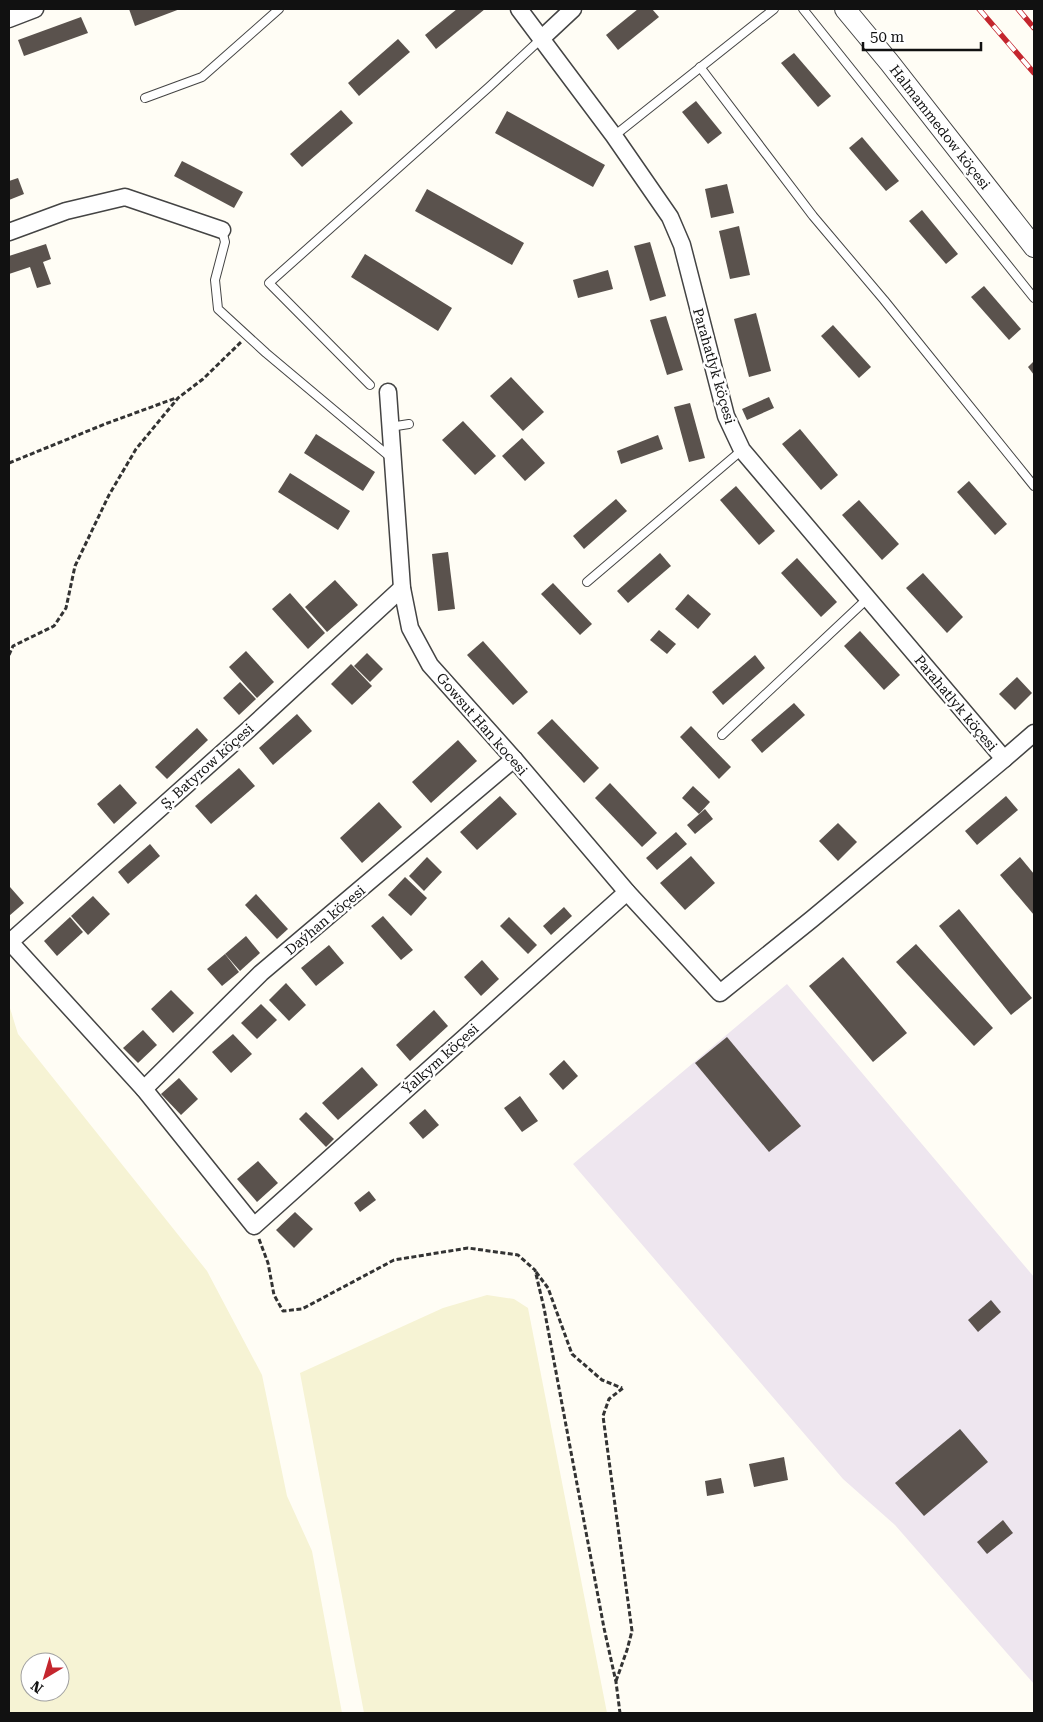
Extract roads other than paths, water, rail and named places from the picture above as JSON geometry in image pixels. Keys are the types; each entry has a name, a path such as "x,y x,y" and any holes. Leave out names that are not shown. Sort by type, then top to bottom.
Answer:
{"street":[{"path":"9,19 35,9"},
{"name":"Parahatlyk köçesi","path":"519,9 614,136 670,217 682,245 726,416 742,450 1004,759 1034,732"},
{"path":"542,38 573,9"},
{"name":"Halmammedow köçesi","path":"846,9 1034,247"},
{"path":"9,232 66,211 125,196 222,230"},
{"name":"Gowsut Han kocesi","path":"388,392 402,588 410,628 430,665 514,759 627,892 720,993 1004,759"},
{"name":"Ş. Batyrow köçesi","path":"144,1089 10,942 248,730 402,588"},
{"name":"Daýhan köçesi","path":"144,1089 261,973 514,759"},
{"name":"Ýalkym köçesi","path":"144,1089 254,1226 627,892"}],"lane":[{"path":"145,98 202,77 279,9"},
{"path":"614,136 774,9"},
{"path":"802,9 1034,298"},
{"path":"370,385 269,283 542,38"},
{"path":"700,67 813,216 884,300 1034,486"},
{"path":"222,230 225,242 215,280 218,309 331,408 392,458"},
{"path":"390,428 409,424"},
{"path":"587,582 742,450"},
{"path":"722,735 868,599"}],"railway":[{"path":"979,9 1034,73"},
{"path":"1018,9 1034,28"}]}
